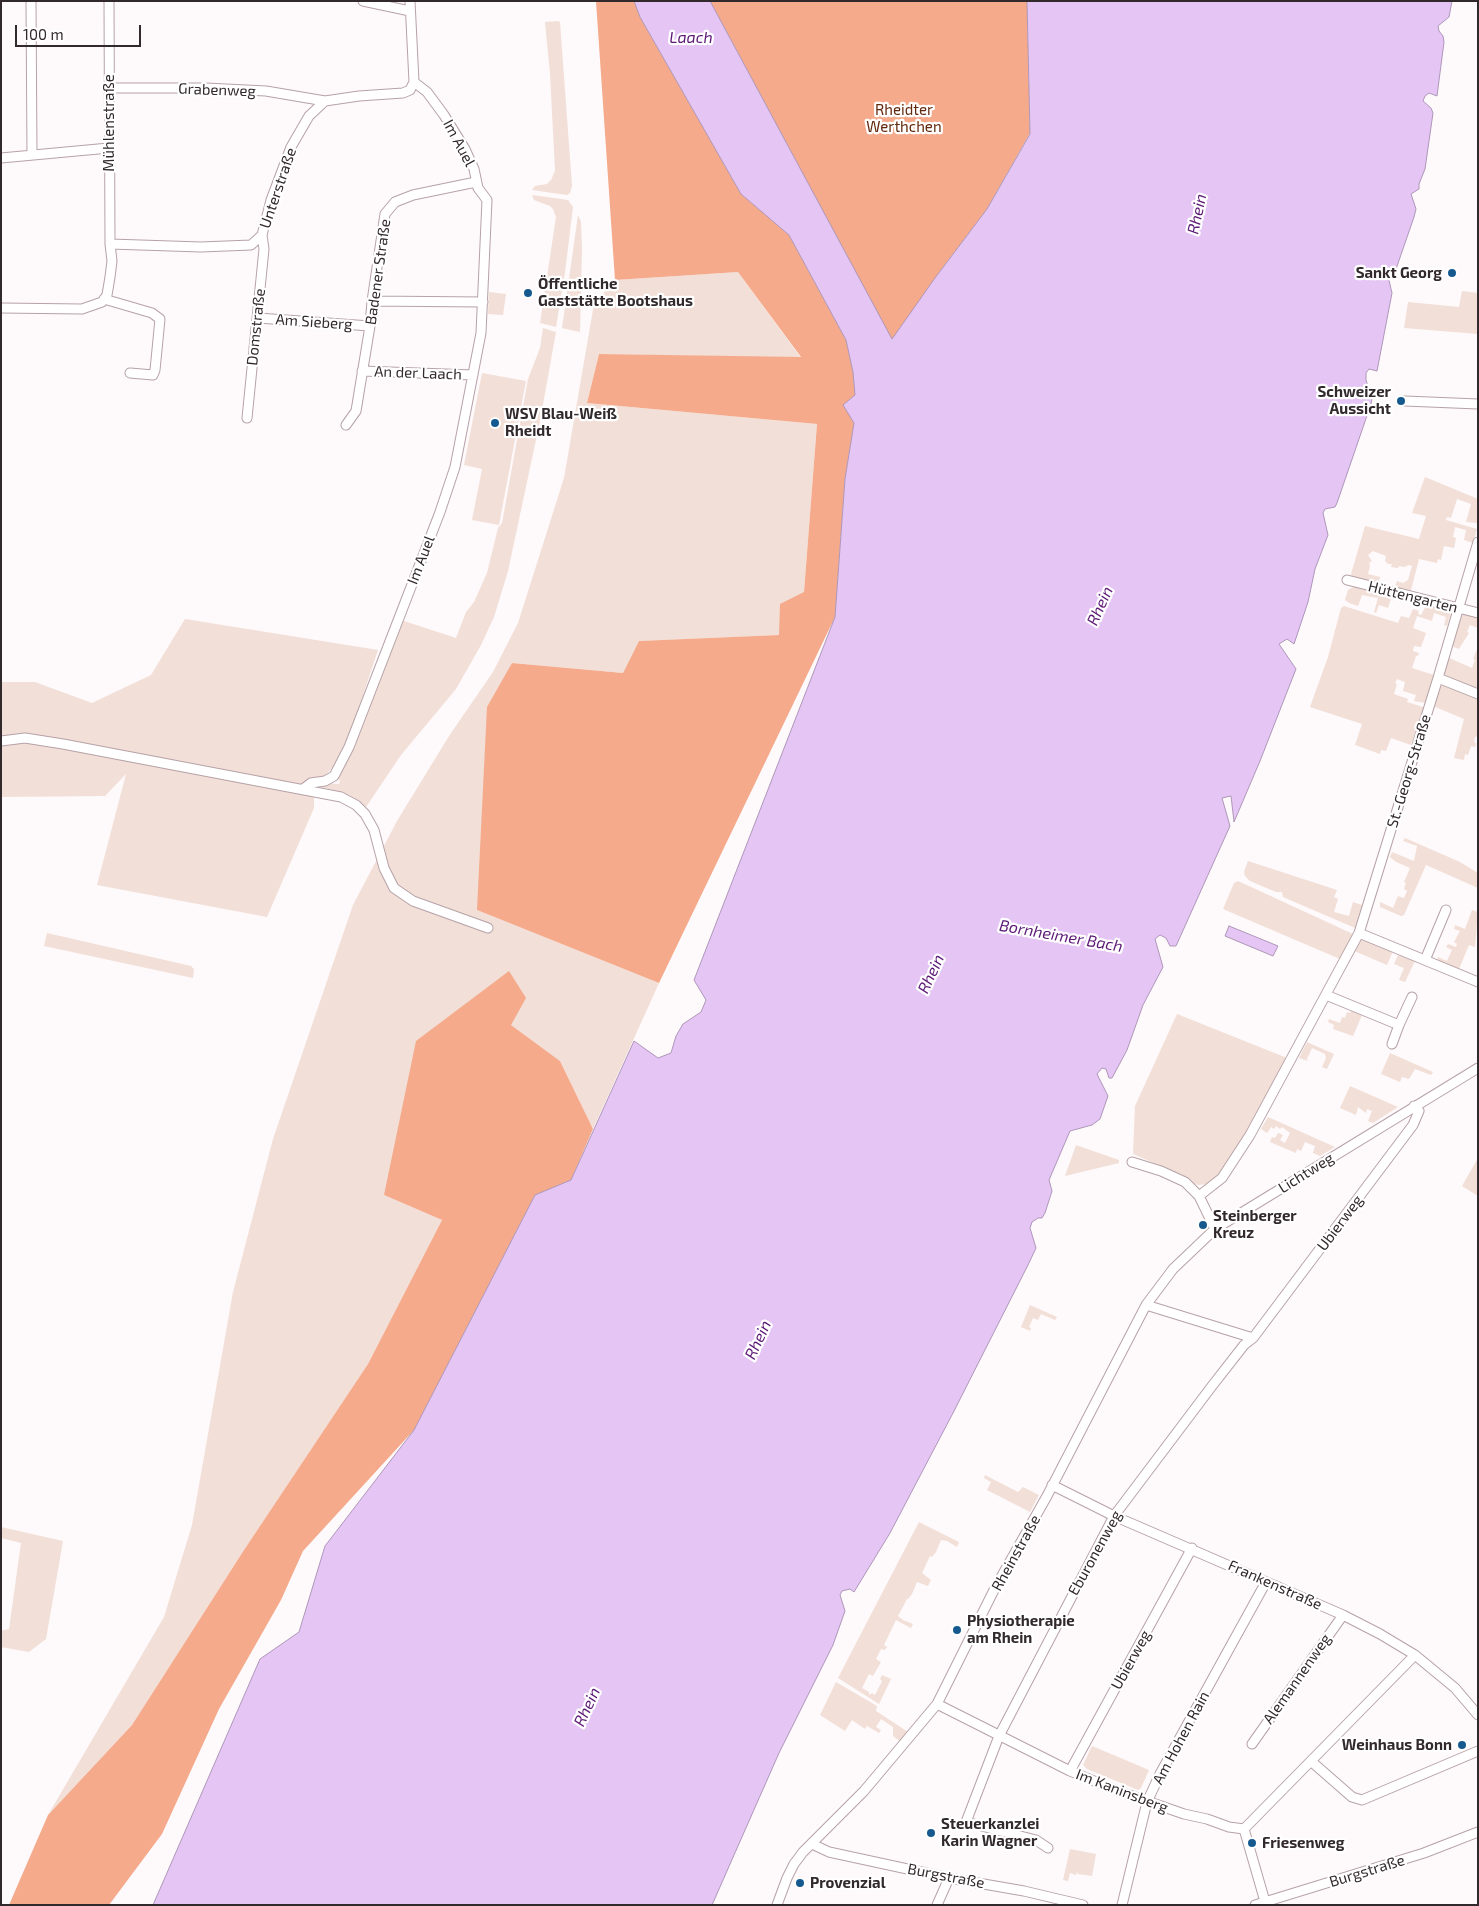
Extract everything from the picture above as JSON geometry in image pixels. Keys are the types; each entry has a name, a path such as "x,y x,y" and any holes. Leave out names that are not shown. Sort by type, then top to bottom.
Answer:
{"street":[{"path":"31,1 32,155"},
{"name":"Mühlenstraße","path":"109,1 110,244"},
{"path":"363,1 410,11"},
{"path":"325,102 358,96 403,94 410,90 414,82 410,1"},
{"name":"Im Auel","path":"303,789 311,783 325,781 334,776 349,747 450,484 463,434 481,333 487,200 476,182 474,169 444,115 427,92 414,82"},
{"name":"Grabenweg","path":"109,88 206,88 266,91 325,102"},
{"name":"Unterstraße","path":"110,244 201,247 251,245 262,235 271,200 291,147 310,116 325,102"},
{"path":"1,158 109,148"},
{"name":"Badener Straße","path":"346,425 356,411 385,214 395,202 413,195 476,182"},
{"name":"Domstraße","path":"247,418 264,249 262,235"},
{"path":"1,308 82,309 97,305 107,294 112,261 110,244"},
{"path":"104,299 160,318 155,370 152,375 130,373"},
{"path":"372,301 483,302"},
{"name":"Am Sieberg","path":"258,318 370,326"},
{"name":"An der Laach","path":"362,372 473,375"},
{"path":"1405,401 1478,404"},
{"name":"St.-Georg-Straße","path":"1199,1196 1222,1178 1250,1135 1359,933 1478,542"},
{"name":"Hüttengarten","path":"1347,580 1478,613"},
{"path":"1438,678 1478,694"},
{"path":"1,741 26,738 63,744 341,797 356,805 365,814 374,830 384,868 394,888 413,901 488,928"},
{"path":"1425,960 1446,910"},
{"path":"1359,933 1478,982"},
{"path":"1326,995 1399,1025"},
{"path":"1392,1044 1412,998"},
{"name":"Lichtweg","path":"1146,1305 1173,1269 1215,1229 1478,1068"},
{"name":"Ubierweg","path":"1252,1338 1413,1125 1419,1111 1414,1106"},
{"path":"1132,1162 1161,1171 1185,1182 1199,1196 1215,1229"},
{"path":"1146,1305 1252,1338"},
{"name":"Rheinstraße","path":"777,1905 794,1864 864,1791 937,1704 995,1588 1052,1485 1146,1305"},
{"name":"Eburonenweg","path":"1048,1848 1036,1840 966,1822 999,1736 1114,1516 1212,1386 1244,1345 1252,1338"},
{"name":"Frankenstraße","path":"1052,1485 1114,1516 1192,1548 1343,1615 1380,1634 1415,1655 1454,1688 1478,1714"},
{"name":"Ubierweg","path":"1070,1771 1192,1548"},
{"name":"Am Hohen Rain","path":"1122,1905 1147,1802 1165,1765 1266,1582"},
{"name":"Alemannenweg","path":"1252,1744 1343,1615"},
{"path":"1265,1903 1244,1829 1312,1762 1415,1655"},
{"name":"Im Kaninsberg","path":"937,1704 1070,1771 1147,1802 1184,1814 1208,1819 1229,1827 1244,1829"},
{"path":"1312,1762 1352,1797 1362,1800 1478,1751"},
{"name":"Burgstraße","path":"1255,1905 1424,1853 1478,1832"},
{"name":"Burgstraße","path":"812,1844 829,1852 949,1878 1024,1891 1082,1905"},
{"path":"937,1905 949,1878"}],"shaded area":[{"path":"545,22 560,22 572,186 570,193 567,195 532,190 535,186 547,184 555,171 550,73"},
{"path":"532,195 568,200 573,207 556,327 540,323 556,217 550,206 534,200"},
{"path":"578,215 581,222 582,248 580,332 562,328"},
{"path":"738,272 801,358 599,354 587,403 817,424 804,592 779,635 639,641 623,673 512,663 477,910 659,983 593,1129 560,1061 511,1025 384,1195 442,1220 368,1364 244,1550 132,1725 48,1815 164,1617 192,1525 233,1292 273,1139 353,905 397,821 449,736 493,672 518,623 564,478 594,304 615,280"},
{"path":"1462,291 1478,293 1478,334 1404,328 1408,302 1459,307"},
{"path":"489,292 506,294 503,315 488,314"},
{"path":"543,328 556,332 540,421 508,571 494,617 481,645 456,689 401,755 366,807 342,792 316,786 314,788 314,808 267,917 97,885 126,774 105,796 1,797 1,682 35,682 92,703 151,675 185,619 378,650 354,722 337,762 319,783 339,784 340,781 337,777 401,620 456,638 466,612 474,602 487,573 498,528 502,523 528,379 540,348"},
{"name":"WSV Blau-Weiß Rheidt","path":"482,373 526,381 499,525 472,520 482,469 464,465"},
{"path":"1425,477 1478,499 1478,523 1466,522 1471,504 1457,499 1451,518 1447,517 1446,520 1477,529 1473,543 1464,540 1466,530 1455,527 1453,537 1456,538 1454,548 1444,546 1441,560 1438,559 1437,563 1419,559 1410,594 1394,590 1397,581 1403,583 1408,580 1412,566 1391,567 1392,564 1388,564 1385,561 1386,556 1373,551 1368,555 1372,561 1369,563 1368,574 1380,577 1378,586 1352,577 1351,574 1365,526 1419,539 1426,516 1412,513"},
{"path":"1355,586 1392,595 1388,608 1379,605 1376,613 1374,612 1378,598 1362,595 1358,606 1349,603 1345,600 1348,590"},
{"path":"1427,604 1450,610 1451,612 1447,626 1444,625 1446,617 1434,613 1432,621 1417,616 1413,628 1426,633 1421,647 1414,646 1413,651 1419,653 1412,668 1434,675 1425,703 1414,701 1416,695 1403,691 1405,682 1397,679 1394,694 1408,699 1407,702 1426,708 1415,742 1412,741 1411,745 1391,738 1386,751 1381,750 1380,754 1355,745 1362,724 1310,707 1328,657 1341,608 1344,606 1398,623 1401,616 1409,618 1413,609 1419,611 1418,614 1421,615"},
{"path":"1465,614 1478,617 1478,628 1470,625 1467,632 1469,633 1459,649 1451,646 1460,616"},
{"path":"1478,647 1478,683 1476,689 1447,677 1444,673 1447,657 1472,668 1475,660 1473,659"},
{"path":"1442,685 1478,699 1478,736 1475,737 1475,747 1471,746 1468,755 1465,754 1464,760 1454,758 1464,719 1433,706"},
{"path":"1405,838 1460,862 1478,873 1478,888 1426,865 1404,915 1401,916 1380,907 1380,902 1393,908 1398,896 1404,898 1407,891 1404,889 1406,883 1404,882 1410,868 1390,857 1392,852 1414,861 1417,846 1403,841"},
{"path":"1248,861 1337,890 1334,897 1338,899 1334,912 1349,916 1353,902 1362,905 1355,928 1283,897 1282,892 1276,892 1250,881 1244,872"},
{"path":"1238,881 1353,934 1340,959 1223,909 1234,883"},
{"path":"1472,910 1478,912 1475,947 1469,945 1459,969 1437,960 1438,957 1447,961 1452,950 1446,947 1448,944 1456,947 1457,944 1454,942 1460,931 1454,929 1455,925 1465,929"},
{"path":"47,933 191,966 194,969 193,978 44,946"},
{"path":"1362,938 1393,951 1387,965 1352,950 1357,941"},
{"path":"1398,955 1415,961 1405,982 1399,980 1404,968 1394,964"},
{"path":"1352,1009 1363,1013 1353,1036 1333,1029 1334,1025 1328,1022 1329,1019 1340,1023 1342,1017 1345,1018 1347,1012 1350,1013"},
{"path":"1177,1014 1287,1058 1235,1155 1218,1177 1208,1184 1194,1184 1180,1174 1133,1154 1135,1106"},
{"path":"1307,1042 1334,1054 1327,1069 1322,1067 1326,1058 1325,1054 1312,1048 1307,1059 1308,1061 1299,1058"},
{"path":"1390,1053 1433,1072 1431,1075 1415,1069 1409,1079 1402,1077 1400,1082 1381,1074"},
{"path":"1350,1086 1398,1107 1373,1123 1368,1121 1372,1111 1367,1109 1366,1113 1358,1107 1356,1115 1340,1108"},
{"path":"1268,1117 1335,1147 1320,1156 1313,1153 1315,1146 1305,1142 1301,1151 1297,1149 1296,1153 1270,1142 1272,1137 1275,1138 1278,1133 1283,1135 1280,1140 1285,1143 1290,1133 1282,1127 1280,1129 1276,1126 1274,1129 1271,1127 1267,1133 1261,1129"},
{"path":"1076,1145 1119,1160 1119,1163 1065,1176"},
{"path":"1478,1158 1478,1196 1462,1186"},
{"path":"1030,1305 1057,1317 1055,1320 1041,1314 1038,1320 1033,1318 1029,1327 1031,1328 1030,1331 1021,1327"},
{"path":"985,1475 1018,1492 1023,1487 1039,1495 1030,1512 987,1490 991,1482 984,1478"},
{"path":"919,1522 959,1542 957,1547 941,1540 936,1552 932,1557 930,1556 922,1573 931,1580 928,1586 917,1582 898,1616 913,1624 911,1628 896,1620 884,1645 887,1647 885,1650 881,1649 876,1659 881,1662 873,1676 869,1674 862,1688 869,1692 869,1695 872,1693 875,1695 882,1681 880,1679 882,1675 891,1679 879,1704 838,1678"},
{"path":"1,1527 63,1541 46,1639 29,1652 1,1647 1,1631 9,1629 21,1543 1,1538"},
{"path":"836,1682 877,1706 876,1711 908,1732 900,1741 893,1736 893,1727 881,1719 876,1727 881,1730 879,1733 867,1726 865,1729 852,1720 845,1731 820,1715"},
{"path":"1092,1746 1149,1770 1141,1788 1138,1790 1087,1769 1083,1765"},
{"path":"1070,1849 1096,1854 1092,1876 1078,1874 1077,1872 1076,1875 1070,1873 1068,1881 1063,1880"}],"green space":[{"path":"596,1 634,1 640,17 741,194 789,235 846,340 853,372 855,395 844,405 854,423 845,479 835,617 659,983 477,910 487,707 512,663 623,673 639,641 779,635 780,604 804,592 817,424 587,403 599,354 801,357 738,272 615,280"},
{"name":"Rheidter Werthchen","path":"710,1 1027,1 1030,133 987,209 935,278 892,340"},
{"path":"509,971 526,998 511,1025 560,1061 593,1129 571,1180 535,1195 414,1430 303,1551 281,1600 219,1709 162,1834 109,1905 9,1905 48,1815 132,1725 244,1550 368,1364 442,1220 384,1195 416,1041"}],"water":[{"path":"634,1 710,1 892,339 987,209 1030,134 1027,1 1452,1 1449,17 1438,26 1444,42 1437,96 1429,93 1423,101 1431,108 1433,113 1425,169 1419,189 1411,194 1416,209 1395,272 1388,276 1392,293 1377,371 1369,369 1366,373 1366,380 1372,399 1371,404 1337,503 1335,507 1325,509 1323,513 1328,535 1315,569 1308,602 1294,644 1287,639 1279,644 1296,669 1234,822 1231,796 1222,798 1230,826 1176,946 1170,946 1166,938 1160,935 1155,939 1163,967 1143,1005 1127,1050 1112,1078 1109,1078 1106,1069 1102,1068 1097,1074 1108,1096 1100,1119 1092,1125 1070,1131 1049,1180 1052,1191 1045,1213 1042,1218 1032,1222 1030,1228 1036,1248 1028,1265 890,1533 854,1592 850,1589 842,1591 840,1595 845,1611 833,1645 779,1753 712,1905 153,1905 260,1659 299,1632 325,1546 414,1430 535,1195 571,1180 634,1041 658,1058 671,1053 676,1036 683,1024 701,1012 706,1000 694,980 835,617 845,479 854,423 843,405 855,395 853,372 846,340 789,235 741,194 640,17"},
{"path":"1229,926 1278,946 1273,956 1225,936"}],"place":[{"name":"Sankt Georg","path":"1452,273"},
{"name":"Öffentliche Gaststätte Bootshaus","path":"528,293"},
{"name":"Schweizer Aussicht","path":"1401,401"},
{"name":"WSV Blau-Weiß Rheidt","path":"495,423"},
{"name":"Steinberger Kreuz","path":"1203,1225"},
{"name":"Physiotherapie am Rhein","path":"957,1630"},
{"name":"Weinhaus Bonn","path":"1462,1745"},
{"name":"Steuerkanzlei Karin Wagner","path":"931,1833"},
{"name":"Friesenweg","path":"1252,1843"},
{"name":"Provenzial","path":"800,1883"}],"water label":[{"name":"Laach","path":"691,38"},
{"name":"Rhein","path":"1197,214"},
{"name":"Rhein","path":"1100,606"},
{"name":"Bornheimer Bach","path":"1061,936"},
{"name":"Rhein","path":"931,974"},
{"name":"Rhein","path":"758,1340"},
{"name":"Rhein","path":"587,1707"}]}
